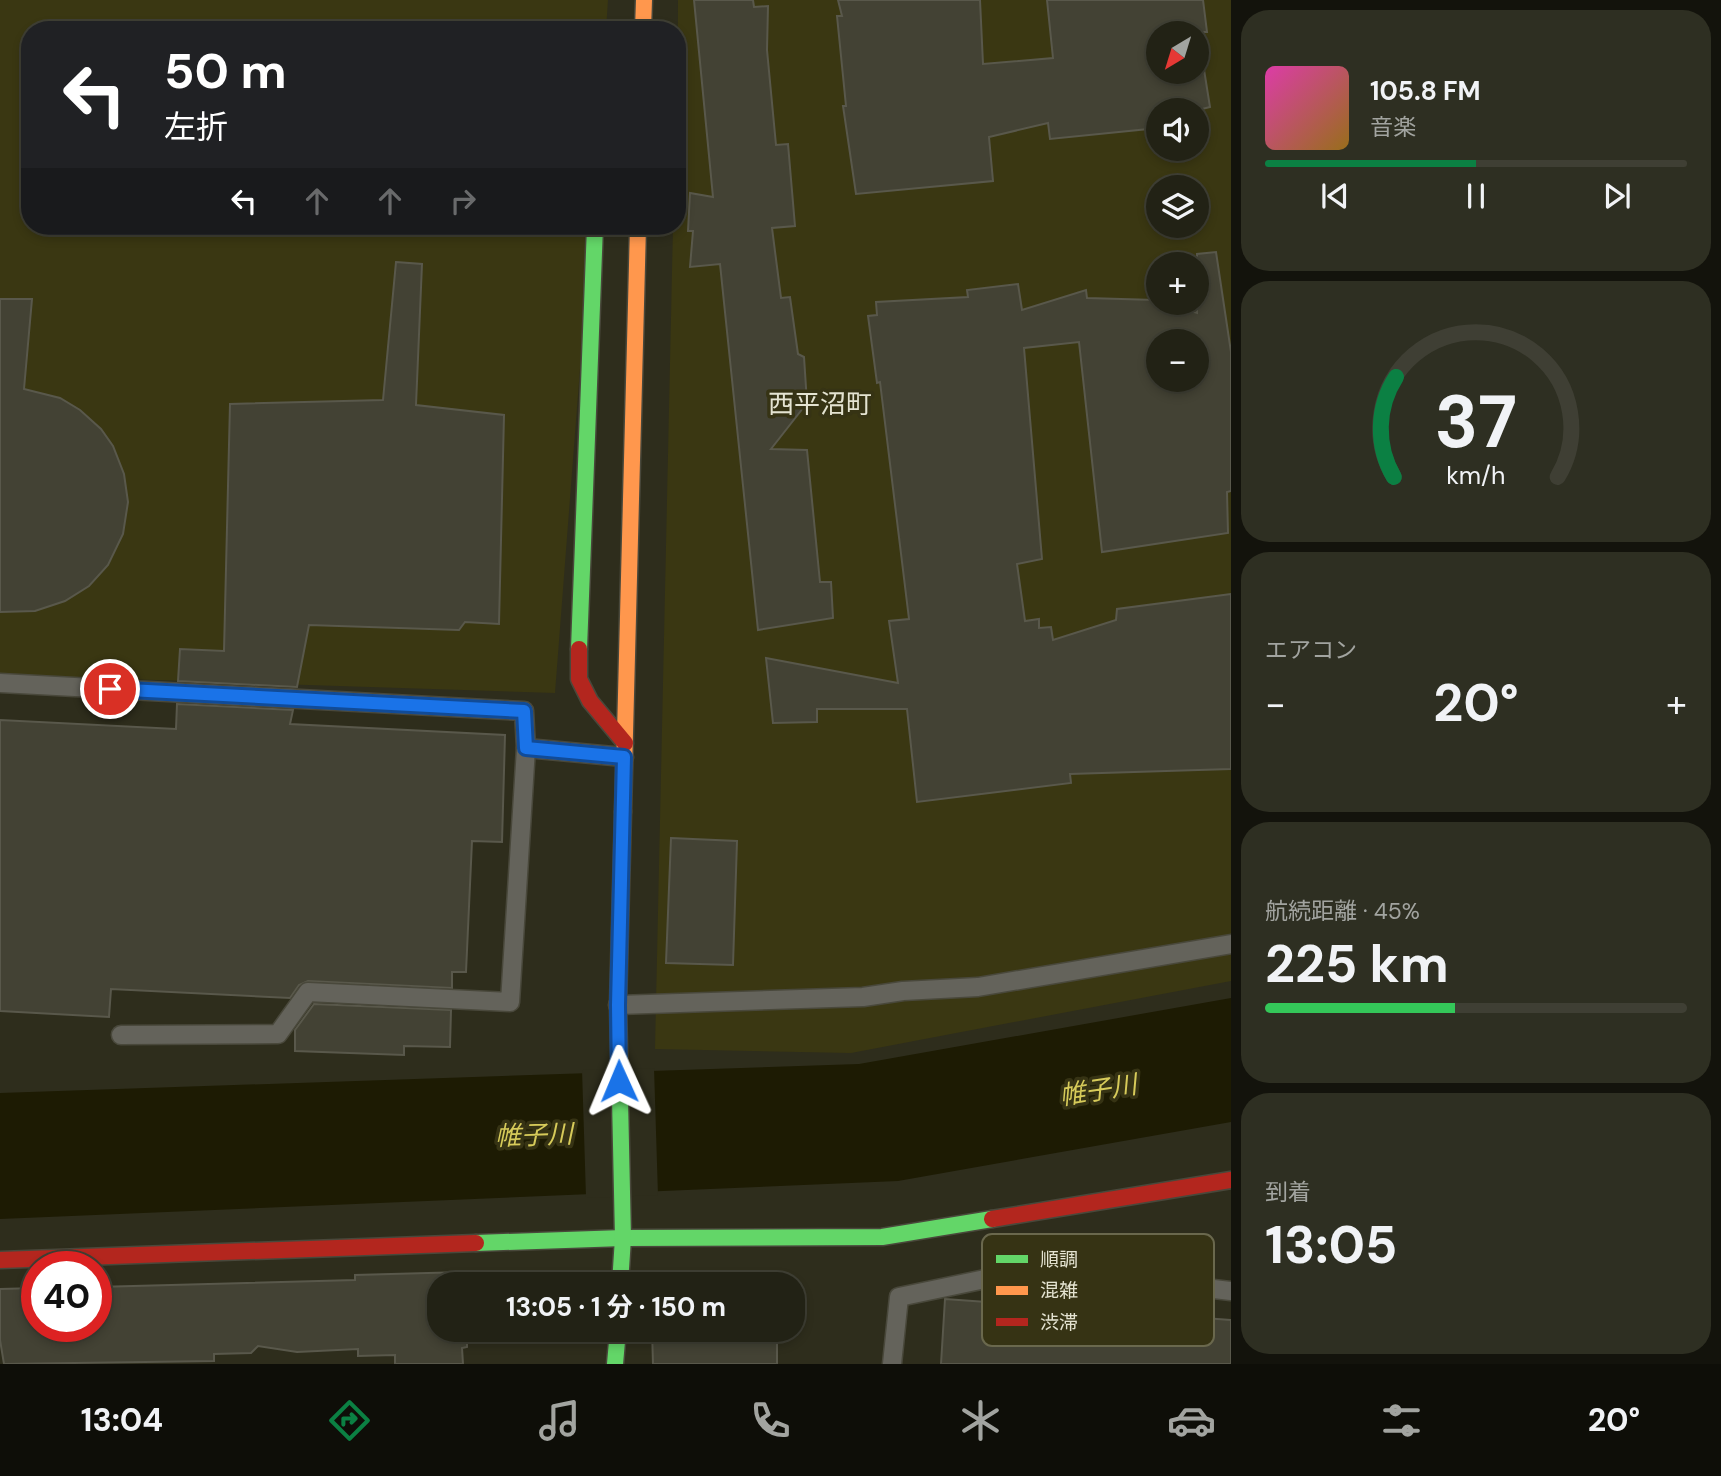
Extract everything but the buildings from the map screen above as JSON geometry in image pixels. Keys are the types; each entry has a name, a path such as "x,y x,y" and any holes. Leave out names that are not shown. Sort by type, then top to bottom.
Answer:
{"street":[{"path":"643,21 644,0"},
{"path":"595,235 580,564 579,679 590,701 625,750"},
{"path":"621,1272 623,1238 618,1005 638,235"},
{"path":"0,1260 623,1238 882,1237 1231,1180"},
{"path":"615,1364 617,1342"}],"lane":[{"path":"631,21 632,0"},
{"path":"0,683 524,711 526,748 510,1002 308,992 278,1034 121,1035"},
{"path":"526,748 625,750"},
{"path":"618,1005 863,997 903,991 978,987 1231,944"},
{"path":"892,1364 899,1297 982,1280"}],"shaded area":[{"path":"0,0 608,0 607,21 21,21 21,235 590,235 555,693 0,675"},
{"path":"678,0 1231,0 1231,981 851,1053 655,1049 673,235 686,235 686,21 678,21"}],"water":[{"name":"帷子川","path":"1231,998 1231,1122 898,1181 0,1219 0,1093 859,1064"}],"pier":[{"path":"654,1068 658,1195 586,1198 582,1070"}],"traffic: fast":[{"path":"579,649 595,235"},
{"path":"621,1272 623,1238 618,1005 623,812"},
{"path":"476,1243 623,1238 882,1237 992,1219"},
{"path":"615,1364 617,1342"}],"traffic: slow":[{"path":"643,21 644,0"},
{"path":"623,812 638,235"}],"traffic: jam":[{"path":"579,649 579,679 590,701 625,743"},
{"path":"992,1219 1231,1180"},
{"path":"0,1260 476,1243"}],"district":[{"name":"西平沼町","path":"820,404"}],"route":[{"path":"110,689 524,711 526,748 624,757 618,1005 619,1081"}]}
